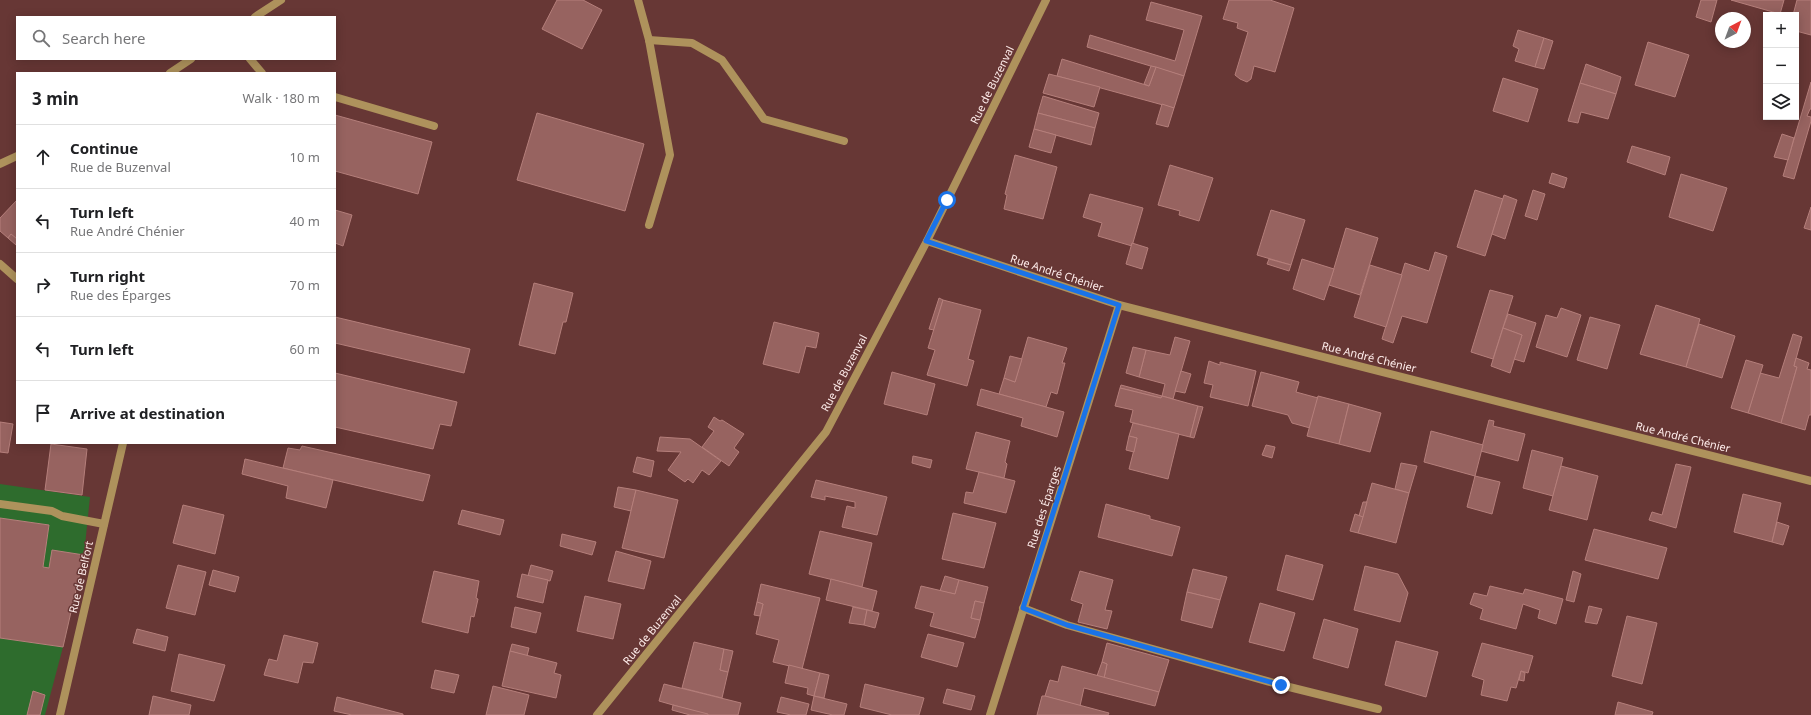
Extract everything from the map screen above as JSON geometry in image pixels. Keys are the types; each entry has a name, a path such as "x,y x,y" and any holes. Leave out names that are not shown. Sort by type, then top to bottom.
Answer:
{"street":[{"path":"257,16 281,0"},
{"path":"638,0 649,40 670,155 649,225"},
{"name":"Rue de Buzenval","path":"597,715 826,432 926,241 1046,0"},
{"path":"649,40 692,43 722,60 764,119 844,141"},
{"path":"172,72 190,60"},
{"path":"251,60 261,72"},
{"path":"336,97 434,126"},
{"path":"0,164 16,156"},
{"name":"Rue André Chénier","path":"926,241 1119,305 1811,481"},
{"path":"0,264 16,278"},
{"name":"Rue des Éparges","path":"990,715 1119,305"},
{"name":"Rue de Belfort","path":"60,715 123,444"},
{"path":"0,504 52,510 62,516 104,524"},
{"path":"1023,608 1067,625 1281,685 1378,709"}],"green space":[{"path":"0,484 90,497 84,555 63,647 45,715 0,715"}],"building":[{"path":"557,0 583,0 602,10 582,49 542,29"},
{"path":"1229,0 1270,0 1294,8 1275,72 1254,66 1251,79 1247,82 1235,75 1248,32 1237,28 1238,23 1223,19"},
{"path":"1701,0 1717,0 1711,22 1696,17"},
{"path":"1731,0 1784,0 1781,12 1773,12"},
{"path":"1797,0 1811,0 1811,35 1799,32 1799,12 1794,12"},
{"path":"1151,2 1202,16 1184,76 1087,47 1090,35 1175,61 1184,30 1146,20"},
{"path":"1518,30 1544,38 1535,67 1515,61 1519,49 1513,46"},
{"path":"1544,38 1553,41 1544,69 1535,67"},
{"path":"1648,42 1689,55 1675,97 1635,85"},
{"path":"1062,59 1149,86 1156,67 1184,76 1174,108 1057,76"},
{"path":"1586,64 1621,77 1616,94 1580,83"},
{"path":"1151,66 1156,67 1149,86 1144,84"},
{"path":"1049,74 1100,87 1094,107 1043,93"},
{"path":"1503,78 1538,89 1528,122 1493,111"},
{"path":"1811,82 1811,109 1807,116 1811,117 1811,121 1794,179 1783,176"},
{"path":"1580,83 1616,94 1608,119 1581,112 1578,123 1568,121"},
{"path":"1043,96 1099,113 1095,128 1038,113"},
{"path":"1162,104 1174,108 1168,127 1156,124"},
{"path":"537,113 644,144 625,211 517,180"},
{"path":"1038,113 1095,128 1091,145 1034,129"},
{"path":"336,115 432,142 418,194 336,171"},
{"path":"1034,129 1056,135 1051,153 1029,147"},
{"path":"1782,134 1794,138 1788,160 1774,157"},
{"path":"1632,146 1670,157 1665,175 1627,162"},
{"path":"1015,155 1057,167 1043,219 1004,209 1007,195 1005,194"},
{"path":"1170,165 1213,178 1199,221 1179,215 1180,211 1158,205"},
{"path":"1552,173 1567,178 1564,188 1549,183"},
{"path":"1681,174 1727,188 1713,231 1669,217"},
{"path":"1475,190 1503,199 1485,256 1457,247"},
{"path":"1533,190 1545,194 1537,220 1525,216"},
{"path":"1090,194 1143,208 1132,246 1098,236 1102,223 1083,217"},
{"path":"1504,195 1517,200 1505,239 1492,234"},
{"path":"16,201 16,238 11,234 8,238 0,231 0,218"},
{"path":"1811,207 1811,230 1804,228"},
{"path":"336,210 352,215 343,246 336,243"},
{"path":"1271,210 1305,220 1291,265 1257,255"},
{"path":"1346,228 1378,238 1360,295 1329,285"},
{"path":"11,234 16,238 16,245 8,238"},
{"path":"1132,243 1148,248 1142,269 1126,264"},
{"path":"1435,252 1447,256 1427,323 1402,316 1393,343 1382,339 1405,263 1429,271"},
{"path":"1269,259 1291,265 1289,271 1267,264"},
{"path":"1302,259 1334,269 1324,300 1293,289"},
{"path":"1370,265 1402,275 1386,327 1354,317"},
{"path":"534,283 573,293 566,322 563,322 555,354 519,345"},
{"path":"1490,290 1513,296 1493,359 1471,352"},
{"path":"939,298 943,300 934,330 929,329"},
{"path":"943,300 981,310 968,359 974,361 967,386 927,375 935,350 928,348"},
{"path":"1656,305 1700,319 1686,367 1640,354"},
{"path":"1561,308 1581,315 1567,357 1536,347 1546,315 1557,318"},
{"path":"1508,314 1536,323 1524,362 1514,359 1522,335 1503,328"},
{"path":"336,317 470,349 464,373 336,343"},
{"path":"1590,317 1620,325 1607,369 1577,360"},
{"path":"774,322 819,333 816,348 806,346 799,373 763,364"},
{"path":"1699,324 1735,336 1722,378 1686,367"},
{"path":"1503,328 1522,335 1510,373 1491,366"},
{"path":"1793,334 1802,337 1794,366 1797,367 1781,423 1748,413 1760,373 1779,378"},
{"path":"1028,337 1067,348 1062,363 1065,363 1057,394 1051,392 1046,407 999,394 1004,378 1015,382"},
{"path":"1175,337 1190,341 1173,399 1162,396 1165,384 1139,377 1146,350 1170,355"},
{"path":"1133,347 1146,350 1139,377 1126,373"},
{"path":"1010,356 1022,359 1015,382 1004,378"},
{"path":"1796,358 1809,363 1807,369 1811,370 1811,415 1809,415 1805,430 1781,423 1797,367 1794,366"},
{"path":"1746,360 1763,365 1748,413 1731,408"},
{"path":"1209,361 1220,365 1220,362 1256,371 1248,406 1210,397 1213,385 1204,383"},
{"path":"1181,371 1191,374 1185,393 1175,391"},
{"path":"892,372 935,384 927,415 884,404"},
{"path":"1261,372 1299,382 1296,392 1318,398 1310,428 1292,423 1288,415 1252,406"},
{"path":"336,373 457,402 451,426 440,424 433,449 336,427"},
{"path":"1121,385 1162,396 1161,398 1120,388"},
{"path":"1120,388 1161,398 1162,396 1198,406 1190,437 1130,422 1133,410 1115,406"},
{"path":"981,389 1064,412 1057,437 1021,426 1023,418 977,405"},
{"path":"1318,396 1349,404 1339,444 1307,436"},
{"path":"1349,404 1381,413 1370,452 1339,444"},
{"path":"1198,406 1203,407 1194,438 1190,437"},
{"path":"714,417 720,421 722,420 744,434 734,448 739,452 729,466 702,447 714,431 708,427"},
{"path":"1489,420 1494,421 1493,426 1525,434 1518,461 1481,451"},
{"path":"0,422 13,424 8,453 0,452"},
{"path":"1133,423 1179,434 1168,479 1129,469 1137,438 1129,436"},
{"path":"1431,431 1483,445 1475,476 1424,462"},
{"path":"976,432 1010,441 1005,462 1007,464 1004,478 966,469"},
{"path":"1129,436 1137,438 1134,452 1126,450"},
{"path":"660,437 690,439 721,461 709,475 702,470 693,483 688,479 685,482 668,470 681,452 657,451"},
{"path":"51,444 87,449 82,495 45,490"},
{"path":"1266,445 1275,447 1272,458 1262,455"},
{"path":"302,446 430,475 423,501 283,468 288,448 300,450"},
{"path":"1532,450 1563,458 1553,496 1523,488"},
{"path":"913,456 932,460 930,468 912,463"},
{"path":"637,457 654,461 651,477 633,472"},
{"path":"245,459 333,480 326,508 286,498 288,486 242,474"},
{"path":"1401,463 1417,466 1409,493 1395,489"},
{"path":"1676,464 1691,467 1676,528 1649,520 1652,512 1662,515"},
{"path":"1561,466 1598,476 1587,520 1549,510"},
{"path":"979,472 1015,481 1006,513 964,503 966,492 973,493"},
{"path":"1475,476 1500,482 1492,514 1467,507"},
{"path":"816,480 887,497 877,535 842,527 847,506 855,508 855,502 825,496 825,500 811,497"},
{"path":"1372,483 1409,493 1396,543 1358,533"},
{"path":"618,487 636,490 631,511 614,507"},
{"path":"636,490 678,500 664,558 622,548"},
{"path":"1743,494 1781,503 1772,542 1734,532"},
{"path":"1363,502 1367,502 1363,517 1359,516"},
{"path":"1106,504 1150,516 1150,519 1180,527 1172,556 1098,537"},
{"path":"183,505 224,515 215,554 173,543"},
{"path":"462,510 504,520 500,535 458,524"},
{"path":"953,513 996,523 984,568 942,559"},
{"path":"1355,514 1363,517 1358,533 1350,531"},
{"path":"0,518 49,525 43,567 49,568 52,550 84,555 63,647 0,638"},
{"path":"1777,522 1789,526 1783,545 1772,542"},
{"path":"1594,529 1667,548 1658,579 1585,560"},
{"path":"820,531 872,543 862,587 809,574"},
{"path":"562,534 596,542 592,555 560,546"},
{"path":"616,551 651,561 644,589 608,581"},
{"path":"1286,555 1323,565 1313,600 1277,590"},
{"path":"178,565 206,572 195,615 166,608"},
{"path":"531,565 553,571 550,581 528,576"},
{"path":"1365,566 1398,574 1408,593 1400,622 1354,610"},
{"path":"1193,569 1227,577 1220,600 1187,592"},
{"path":"213,570 239,577 235,592 209,585"},
{"path":"434,571 479,581 476,598 478,599 474,617 471,616 468,633 422,622"},
{"path":"1080,571 1113,580 1105,610 1112,611 1107,629 1078,622 1083,604 1071,600"},
{"path":"1573,571 1581,574 1574,602 1566,600"},
{"path":"522,574 548,580 543,603 517,597"},
{"path":"945,576 959,580 955,594 940,591"},
{"path":"831,579 877,591 872,611 826,600"},
{"path":"959,580 988,587 984,603 975,601 971,618 980,620 975,638 930,626 934,613 915,608 921,586 955,594"},
{"path":"761,584 820,598 802,669 773,662 779,640 756,634 763,604 757,602"},
{"path":"1490,586 1523,594 1525,589 1563,599 1556,624 1538,618 1540,610 1523,604 1516,629 1480,619 1483,609 1470,604 1474,593 1487,596"},
{"path":"1187,592 1220,600 1212,628 1181,620"},
{"path":"585,596 621,604 613,639 577,631"},
{"path":"975,601 984,603 980,620 971,618"},
{"path":"757,602 763,604 760,616 754,615"},
{"path":"1260,603 1295,613 1284,651 1249,642"},
{"path":"1589,606 1602,609 1597,624 1585,622"},
{"path":"515,607 541,613 536,633 511,627"},
{"path":"853,607 867,610 864,625 849,623"},
{"path":"867,610 879,613 875,628 864,625"},
{"path":"1627,616 1657,623 1642,684 1612,676"},
{"path":"1324,619 1358,629 1348,668 1313,658"},
{"path":"137,629 168,637 165,651 133,643"},
{"path":"928,634 964,643 957,667 921,657"},
{"path":"284,635 318,643 313,663 303,662 298,683 264,675 269,659 277,661"},
{"path":"1396,641 1438,652 1426,697 1385,685"},
{"path":"694,642 724,649 720,670 728,672 722,698 682,688"},
{"path":"1107,643 1169,660 1159,692 1104,678 1107,664 1102,662"},
{"path":"1482,643 1533,656 1528,673 1521,671 1516,688 1511,687 1507,701 1481,695 1484,680 1472,676"},
{"path":"512,644 529,648 527,656 510,651"},
{"path":"724,649 733,651 728,672 720,670"},
{"path":"510,651 557,663 554,673 561,675 556,698 502,686"},
{"path":"179,654 225,665 214,701 171,691"},
{"path":"1102,662 1107,664 1104,678 1097,676"},
{"path":"789,665 820,673 814,696 807,694 808,688 785,683"},
{"path":"1062,666 1159,692 1155,706 1084,688 1080,706 1045,696 1050,680 1058,682"},
{"path":"435,670 459,675 454,693 431,688"},
{"path":"1521,671 1525,673 1524,681 1519,680"},
{"path":"820,673 829,675 824,698 814,696"},
{"path":"664,684 741,703 738,715 708,715 659,701"},
{"path":"865,684 924,698 919,715 892,715 860,707"},
{"path":"493,686 529,695 524,715 486,715"},
{"path":"947,689 975,696 971,710 943,703"},
{"path":"33,691 45,695 40,715 27,715"},
{"path":"153,696 191,705 189,715 149,715"},
{"path":"814,696 847,704 844,715 833,715 811,710"},
{"path":"1042,696 1109,713 1108,715 1037,715"},
{"path":"337,697 403,715 352,715 334,711"},
{"path":"781,697 809,704 806,715 791,715 777,712"},
{"path":"1618,702 1653,712 1652,715 1615,715"},
{"path":"673,705 708,715 690,715 672,710"}],"route":[{"path":"947,200 926,241 1119,305 1023,608 1067,625 1281,685"}]}
